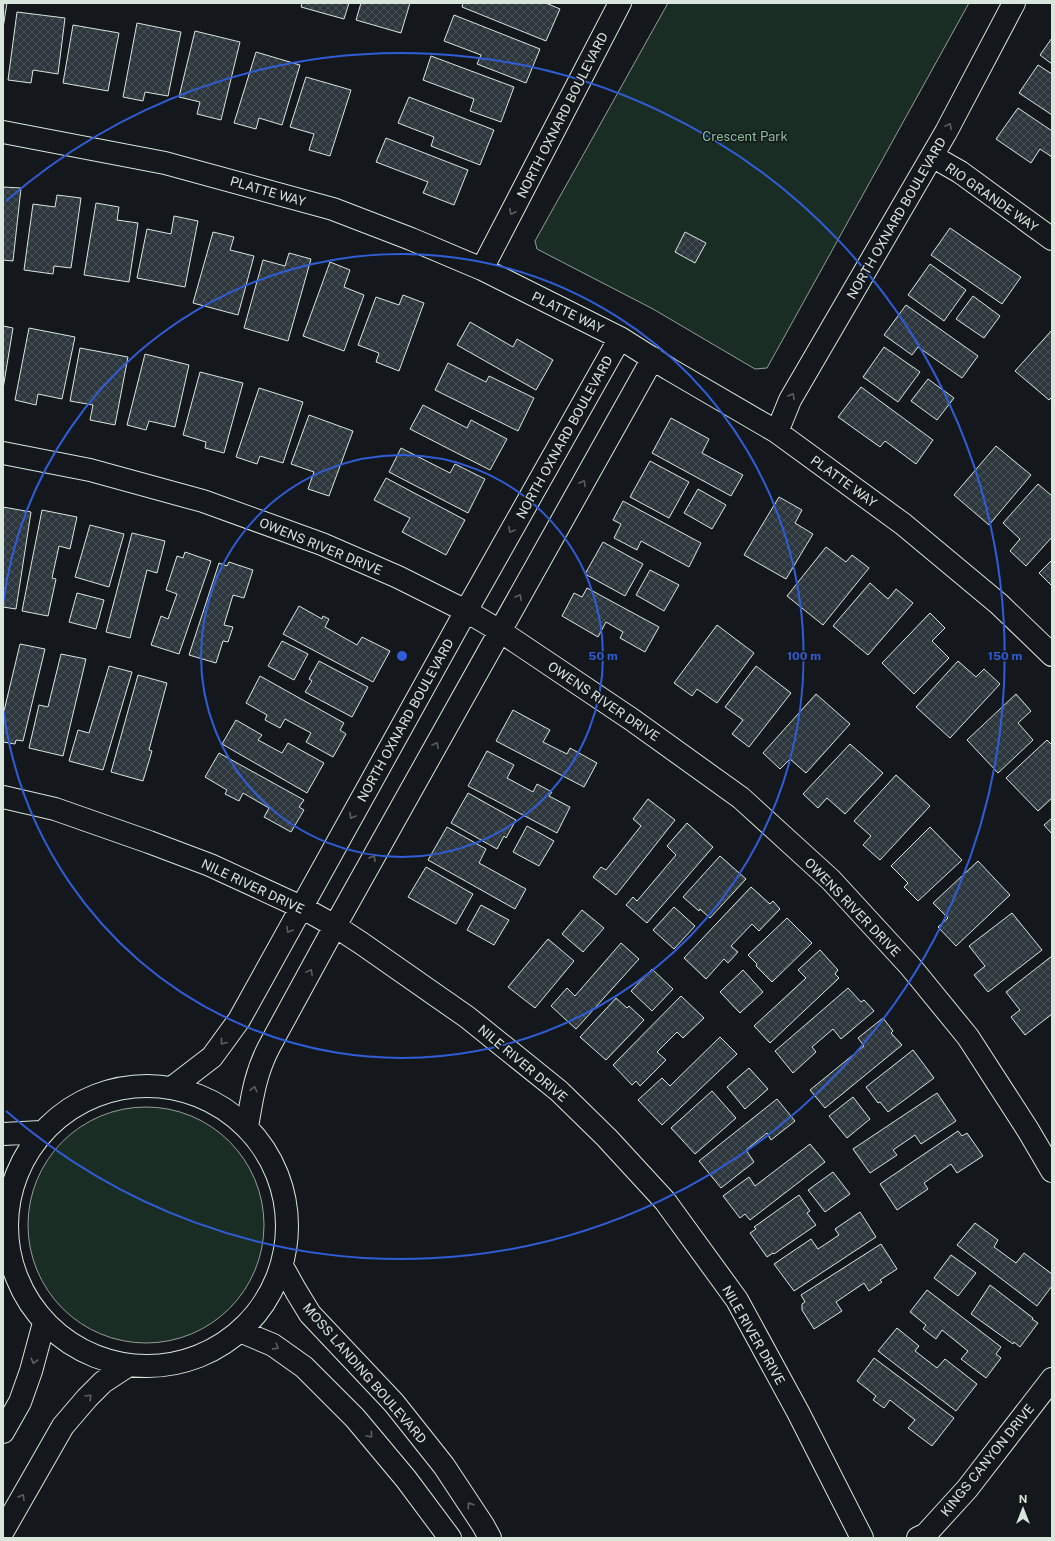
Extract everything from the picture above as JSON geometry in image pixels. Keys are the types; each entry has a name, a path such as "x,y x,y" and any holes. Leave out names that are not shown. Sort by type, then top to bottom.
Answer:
{"street":[{"name":"NORTH OXNARD BOULEVARD","path":"482,269 620,3"},
{"name":"NORTH OXNARD BOULEVARD","path":"777,432 790,400 932,156 1014,3"},
{"name":"PLATTE WAY","path":"3,132 165,162 333,209 411,239 482,269 620,338 777,432 903,524 999,604 1052,655"},
{"name":"RIO GRANDE WAY","path":"932,156 960,172 1052,239"},
{"name":"NORTH OXNARD BOULEVARD","path":"173,1087 212,1057 234,1027 620,338"},
{"path":"248,1127 253,1089 264,1056 334,926 653,358"},
{"name":"OWENS RIVER DRIVE","path":"3,453 90,470 203,501 322,544 398,577 466,611 500,631 632,719 741,798 831,880 910,966 968,1038 1028,1130 1052,1172"},
{"name":"NILE RIVER DRIVE","path":"3,797 55,809 149,842 210,865 301,907 334,926 467,1017 558,1091 607,1138 665,1201 737,1300 798,1412 862,1538"},
{"path":"124,1087 173,1087 202,1096 225,1110 248,1127 270,1157 284,1192 288,1229 282,1266 266,1302 240,1331 207,1353 169,1364 129,1365 94,1355 67,1341 44,1323 22,1289 8,1251 5,1209 13,1182 25,1156 41,1132 79,1103 124,1087"},
{"path":"3,1134 41,1132"},
{"name":"MOSS LANDING BOULEVARD","path":"282,1266 310,1314 394,1403 444,1466 490,1538"},
{"path":"3,1432 20,1402 31,1372 44,1323"},
{"path":"240,1331 273,1345 298,1363 350,1412 406,1479 450,1538"},
{"path":"3,1531 63,1426 103,1382 129,1365"},
{"name":"KINGS CANYON DRIVE","path":"918,1538 926,1534 967,1489 1052,1379"}],"green space":[{"name":"Crescent Park","path":"668,3 969,3 767,368 755,369 653,309 537,249 535,241"},
{"path":"146,1107 180,1112 191,1116 221,1134 237,1150 250,1170 259,1191 264,1225 259,1259 255,1270 237,1300 221,1316 201,1329 180,1338 146,1343 112,1338 101,1334 71,1316 55,1300 42,1280 33,1259 28,1225 33,1191 37,1180 55,1150 71,1134 91,1121 112,1112"}],"building":[{"path":"3,3 7,3 3,28"},
{"path":"302,3 349,3 344,19 301,7"},
{"path":"361,3 410,3 401,33 356,20"},
{"path":"463,3 546,3 560,9 546,41 462,7"},
{"path":"17,12 65,18 58,74 33,70 31,83 8,80"},
{"path":"454,15 540,49 526,83 477,64 481,55 444,41"},
{"path":"137,23 181,32 168,96 145,92 143,101 123,97"},
{"path":"73,25 119,33 108,91 63,83"},
{"path":"195,31 240,42 221,120 197,114 200,102 179,97"},
{"path":"1052,38 1052,64 1040,55"},
{"path":"256,52 300,65 282,125 259,118 256,129 234,123"},
{"path":"431,56 514,87 501,122 470,111 474,99 423,80"},
{"path":"1038,65 1052,74 1052,115 1019,93"},
{"path":"306,77 351,90 330,156 309,150 314,134 290,127"},
{"path":"409,97 494,130 480,165 431,146 434,137 398,123"},
{"path":"1018,108 1052,131 1052,157 1040,149 1031,163 996,139"},
{"path":"386,138 468,170 454,205 423,193 428,182 376,162"},
{"path":"3,187 21,188 13,261 3,260"},
{"path":"57,195 81,198 71,268 54,266 53,274 24,270 33,204 55,207"},
{"path":"96,203 119,207 117,220 138,223 129,282 84,275"},
{"path":"174,216 198,221 185,287 137,278 147,229 171,234"},
{"path":"950,228 1021,277 1002,304 931,255"},
{"path":"213,232 234,237 230,250 254,256 238,315 193,303"},
{"path":"685,232 706,243 695,263 675,252"},
{"path":"289,253 311,259 288,341 244,328 263,260 285,266"},
{"path":"330,262 350,270 344,287 364,295 344,351 303,336"},
{"path":"930,264 966,290 944,321 908,295"},
{"path":"403,295 424,303 399,371 376,362 379,353 358,345 376,297 399,305"},
{"path":"973,296 1000,316 984,338 956,319"},
{"path":"906,305 978,356 962,378 918,347 912,355 884,335"},
{"path":"470,322 513,347 517,339 553,360 536,390 457,345"},
{"path":"3,326 13,328 3,389"},
{"path":"29,328 75,337 62,399 38,394 36,405 15,400"},
{"path":"1052,330 1052,397 1049,400 1015,371"},
{"path":"884,347 920,372 898,402 863,377"},
{"path":"80,348 128,357 115,425 90,420 93,405 70,401"},
{"path":"145,354 189,365 175,427 149,421 146,430 127,425"},
{"path":"448,363 486,382 489,376 534,398 518,431 435,390"},
{"path":"200,372 243,383 224,453 205,448 206,442 183,435"},
{"path":"928,379 954,398 937,420 911,401"},
{"path":"861,387 933,440 916,464 885,441 880,447 838,417"},
{"path":"259,388 303,402 283,463 260,456 257,464 236,457"},
{"path":"423,405 467,428 471,420 507,439 490,470 410,429"},
{"path":"309,415 353,431 329,496 308,489 314,472 291,464"},
{"path":"671,418 709,439 702,453 743,475 731,496 652,453"},
{"path":"996,446 1031,475 989,525 954,495"},
{"path":"401,448 450,473 455,464 485,479 468,513 389,472"},
{"path":"650,461 689,482 669,518 630,497"},
{"path":"386,478 465,520 446,555 402,532 410,518 374,500"},
{"path":"1038,484 1052,496 1052,537 1026,566 1010,551 1020,539 1003,523"},
{"path":"698,489 726,505 712,529 684,513"},
{"path":"779,497 802,510 795,523 813,534 786,579 744,555"},
{"path":"623,501 701,543 689,567 641,541 637,550 614,538 621,524 613,520"},
{"path":"3,507 31,512 16,609 3,607"},
{"path":"42,510 77,517 70,549 59,546 52,578 56,579 48,616 22,611"},
{"path":"90,525 124,534 109,587 75,577"},
{"path":"132,533 165,541 157,573 147,570 130,638 106,632"},
{"path":"603,542 643,564 625,596 585,574"},
{"path":"826,547 846,562 852,555 869,568 823,625 787,596"},
{"path":"185,552 211,561 179,654 151,645 161,616 168,619 177,594 166,590 177,556 183,558"},
{"path":"1052,560 1052,586 1039,573"},
{"path":"229,562 253,570 244,598 233,595 224,625 233,627 228,642 223,641 216,663 189,655 219,563 227,566"},
{"path":"650,570 679,585 664,611 636,595"},
{"path":"870,583 888,599 896,589 913,603 868,655 833,626"},
{"path":"587,588 659,627 645,652 620,638 623,632 606,622 598,637 562,616 574,593 582,597"},
{"path":"77,593 104,600 96,629 69,622"},
{"path":"299,606 322,619 323,616 329,619 325,627 357,645 362,637 390,651 373,682 283,634"},
{"path":"930,613 945,628 932,641 949,658 914,694 882,663"},
{"path":"717,625 754,653 717,703 697,689 692,696 674,683"},
{"path":"282,641 308,654 294,680 268,666"},
{"path":"20,644 45,649 23,741 16,740 15,744 3,742 3,711"},
{"path":"61,654 86,659 63,756 29,748 39,705 48,707"},
{"path":"319,661 368,687 352,717 305,692 312,681 309,679"},
{"path":"958,661 976,677 984,669 1000,684 950,738 916,707"},
{"path":"109,666 132,672 103,770 69,761 78,730 89,733"},
{"path":"756,666 791,693 749,747 732,734 743,720 725,707"},
{"path":"138,675 167,683 149,750 152,751 143,781 111,772"},
{"path":"260,676 344,723 340,730 346,734 333,757 306,742 311,733 285,719 280,728 265,720 267,715 246,703"},
{"path":"816,694 850,724 806,773 790,759 780,769 763,753"},
{"path":"1016,694 1031,711 1018,723 1033,740 998,773 967,740"},
{"path":"513,710 550,730 543,742 567,754 570,748 597,763 584,787 496,741"},
{"path":"236,720 262,735 258,740 282,753 288,743 324,763 307,793 222,744"},
{"path":"1047,740 1052,745 1052,798 1038,811 1006,778"},
{"path":"850,744 883,773 845,814 827,798 818,808 803,794"},
{"path":"487,751 514,765 507,778 533,792 537,784 552,792 549,796 570,807 557,833 468,786"},
{"path":"219,753 304,800 299,807 304,810 291,832 264,817 269,808 243,793 239,801 225,794 227,790 205,777"},
{"path":"896,775 930,806 880,860 863,845 871,836 854,821"},
{"path":"468,793 516,820 506,838 504,836 497,849 451,823"},
{"path":"648,799 675,820 616,895 593,877 601,867 606,870 641,826 633,819"},
{"path":"1052,818 1052,834 1044,825"},
{"path":"687,823 713,847 647,923 626,905 633,897 637,901 676,855 667,846"},
{"path":"527,826 554,841 539,866 513,852"},
{"path":"447,827 486,849 479,863 526,889 515,909 428,860"},
{"path":"930,827 962,860 918,901 904,887 908,883 891,866"},
{"path":"720,856 746,879 710,918 700,909 699,911 683,897"},
{"path":"978,861 1010,895 956,946 938,927 948,918 933,903"},
{"path":"426,867 473,894 456,924 408,897"},
{"path":"751,887 770,904 773,901 780,909 759,931 752,924 731,946 738,952 728,963 724,959 706,979 684,958"},
{"path":"481,905 509,920 494,945 467,930"},
{"path":"674,907 695,926 674,949 653,930"},
{"path":"582,910 604,928 583,952 562,934"},
{"path":"1012,913 1042,950 988,992 974,975 985,966 969,946"},
{"path":"787,918 812,943 772,982 756,966 757,964 748,955"},
{"path":"548,939 574,961 535,1008 508,987"},
{"path":"621,943 639,959 576,1029 551,1006 567,988 575,996"},
{"path":"820,950 838,970 835,974 839,978 770,1043 754,1026 806,978 798,970"},
{"path":"1052,956 1052,1014 1025,1035 1011,1017 1020,1010 1006,992"},
{"path":"652,969 673,989 652,1011 631,991"},
{"path":"743,970 763,992 740,1013 720,992"},
{"path":"848,988 861,1002 864,1000 874,1011 841,1039 833,1029 812,1047 816,1052 793,1073 775,1051"},
{"path":"681,996 704,1018 683,1038 677,1032 657,1052 666,1060 640,1086 636,1081 632,1085 613,1065"},
{"path":"616,998 627,1008 629,1006 644,1020 606,1060 580,1037"},
{"path":"883,1018 893,1031 891,1033 902,1045 825,1108 810,1090 864,1046 858,1038"},
{"path":"720,1037 737,1054 662,1125 638,1100 662,1078 670,1086"},
{"path":"913,1050 934,1078 888,1112 880,1102 878,1103 866,1087"},
{"path":"749,1068 768,1089 745,1109 727,1087"},
{"path":"712,1091 736,1118 695,1154 671,1128"},
{"path":"937,1093 956,1121 921,1144 915,1135 893,1150 897,1155 870,1173 853,1149"},
{"path":"853,1097 870,1119 847,1138 829,1116"},
{"path":"777,1099 795,1121 771,1140 767,1133 746,1150 754,1162 721,1188 699,1161"},
{"path":"958,1131 962,1136 967,1133 983,1156 957,1173 951,1164 924,1183 928,1189 897,1210 880,1184"},
{"path":"810,1144 825,1162 750,1220 745,1214 740,1218 723,1196 749,1177 755,1186"},
{"path":"833,1172 850,1194 825,1212 808,1190"},
{"path":"799,1195 810,1211 807,1213 816,1225 774,1254 773,1253 767,1257 750,1233 756,1229 754,1227"},
{"path":"860,1212 876,1237 794,1291 774,1264 811,1239 818,1249 839,1235 835,1229"},
{"path":"975,1223 998,1240 994,1247 1016,1263 1024,1253 1052,1274 1052,1286 1037,1306 957,1245"},
{"path":"881,1244 897,1269 880,1280 882,1282 869,1291 864,1283 836,1302 842,1311 814,1329 802,1310 802,1304 805,1302 801,1295"},
{"path":"951,1255 976,1273 958,1296 934,1278"},
{"path":"990,1285 1038,1323 1020,1347 1014,1342 1013,1344 971,1314"},
{"path":"927,1290 1001,1347 996,1354 1001,1358 986,1378 961,1359 968,1351 942,1330 936,1339 923,1329 926,1325 910,1312"},
{"path":"897,1328 919,1346 915,1351 937,1368 945,1359 977,1384 956,1411 878,1351"},
{"path":"874,1358 954,1418 932,1446 908,1428 915,1420 890,1400 884,1408 873,1400 876,1396 857,1381"}]}
